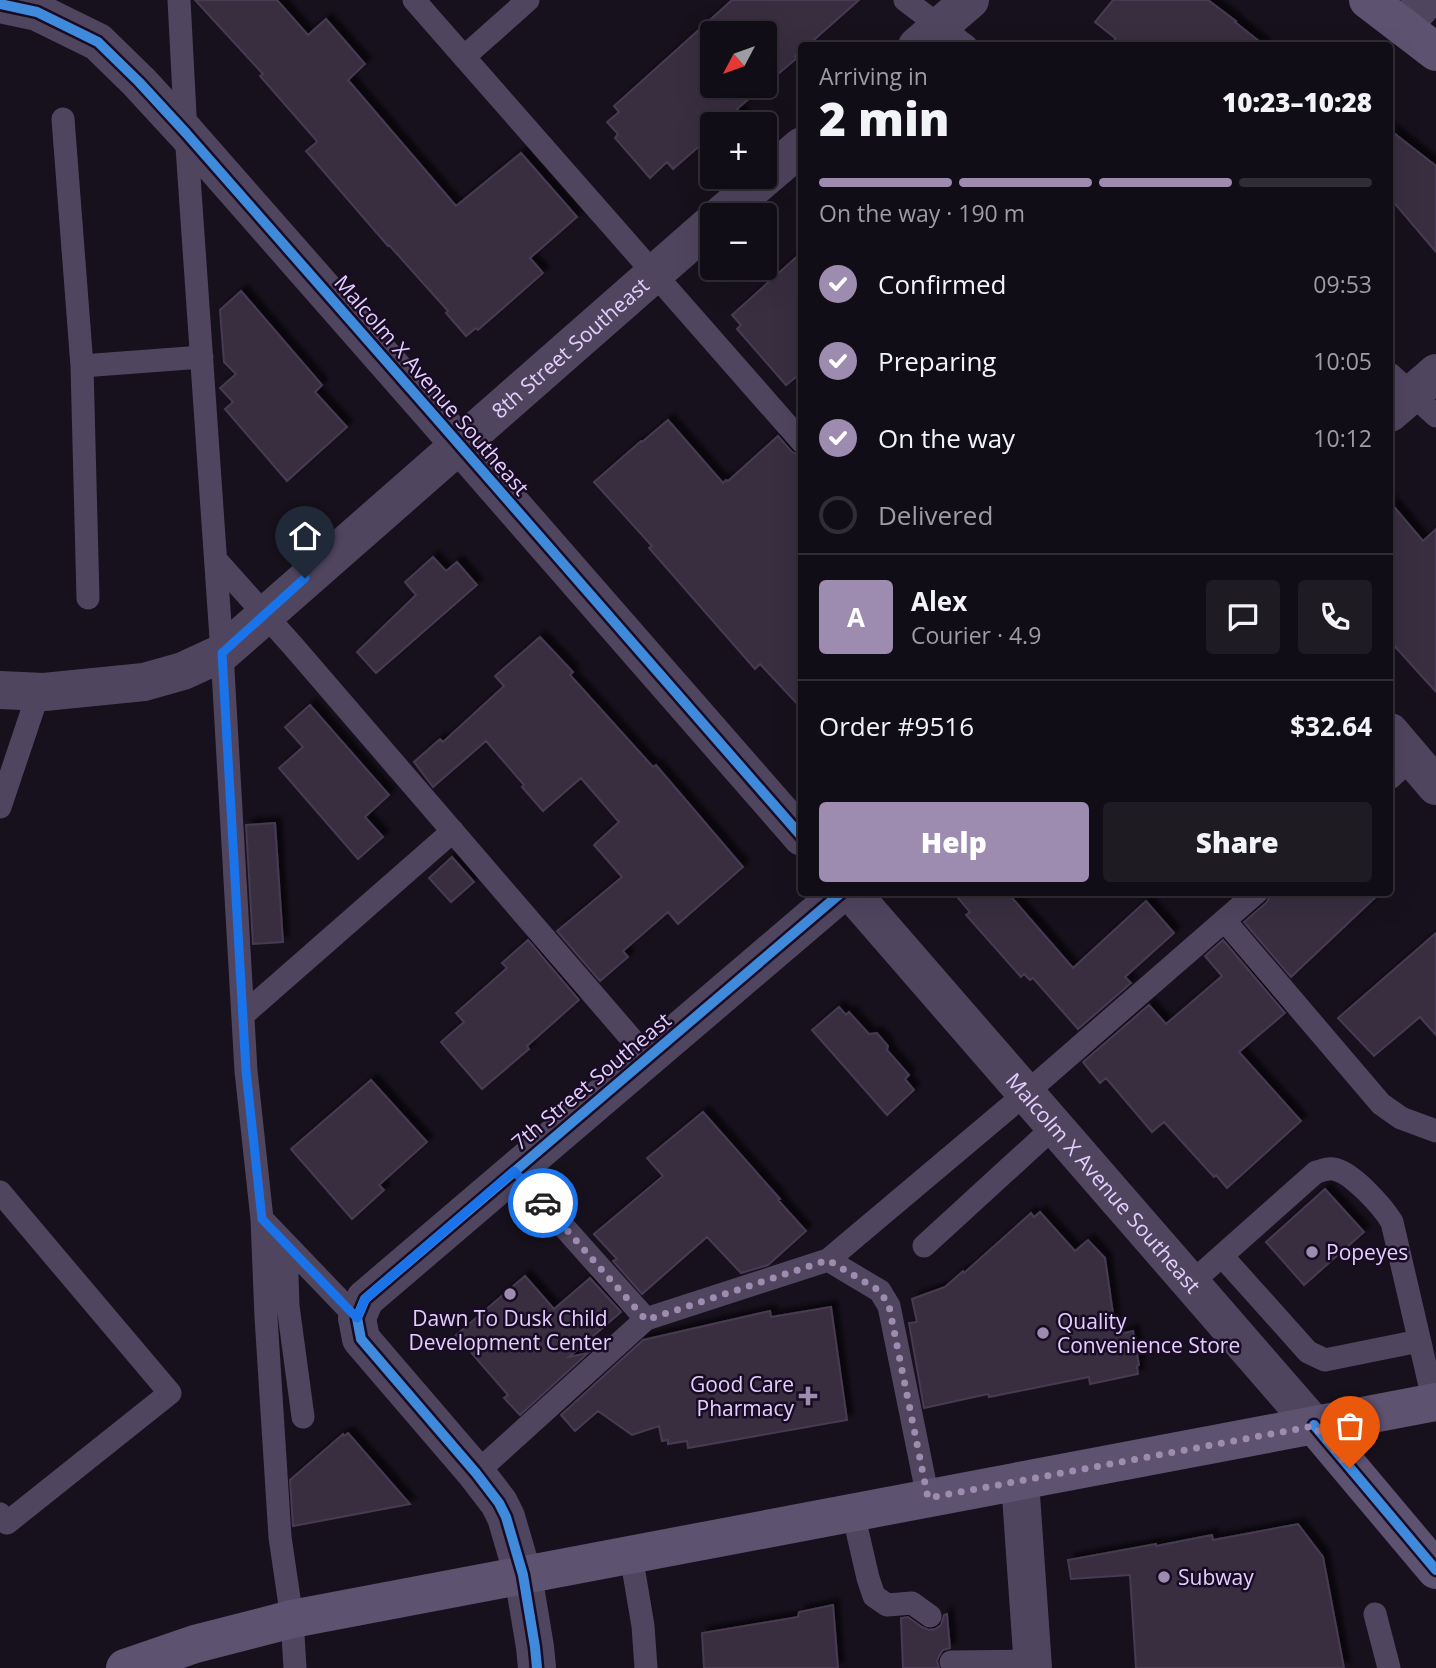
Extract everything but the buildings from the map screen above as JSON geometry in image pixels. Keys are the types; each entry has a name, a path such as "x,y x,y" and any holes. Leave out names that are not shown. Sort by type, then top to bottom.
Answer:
{"main road":[{"path":"1368,0 1415,13 1436,52"},
{"path":"125,1668 195,1644 292,1619 1435,1403"},
{"name":"Malcolm X Avenue Southeast","path":"1314,1426 1436,1570"}],"street":[{"path":"941,39 970,0"},
{"name":"Malcolm X Avenue Southeast","path":"0,4 37,12 98,42 139,82 798,832"},
{"path":"735,203 798,149"},
{"name":"8th Street Southeast","path":"0,690 78,689 145,682 183,671 222,653 700,233"},
{"name":"7th Street Southeast","path":"359,1329 365,1299 837,896"},
{"name":"Malcolm X Avenue Southeast","path":"854,896 1314,1426"},
{"path":"359,1329 499,1503 506,1517 523,1575 537,1668"},
{"path":"1020,1481 1033,1664"}],"lane":[{"path":"179,0 222,653 246,1071 262,1219 280,1537 292,1619 295,1668"},
{"path":"414,0 798,437"},
{"path":"464,57 528,0"},
{"path":"905,0 941,39"},
{"path":"63,119 82,366 88,598"},
{"path":"82,366 202,356"},
{"path":"216,560 265,613 648,1058"},
{"path":"0,807 39,691"},
{"path":"243,1015 453,831"},
{"path":"476,1473 646,1320 828,1260 1026,1094 1253,896"},
{"path":"1225,921 1381,1104 1401,1118 1436,1131"},
{"path":"924,1246 1054,1127"},
{"path":"1190,1284 1316,1172 1333,1169 1345,1174 1367,1191 1392,1222 1435,1403"},
{"path":"514,1171 646,1320"},
{"path":"0,1192 170,1393 7,1523 0,1514"},
{"path":"262,1219 359,1329"},
{"path":"286,1244 288,1306 303,1417"},
{"path":"1222,1255 1308,1352 1325,1360 1419,1341"},
{"path":"828,1260 880,1291 889,1306 928,1498"},
{"path":"853,1513 874,1596 887,1605 912,1603 930,1616"},
{"path":"631,1555 643,1626 646,1668"},
{"path":"1375,1614 1388,1668"},
{"path":"951,1662 1033,1664"}],"cycle path":[{"path":"0,4 37,12 98,42 139,82 798,832"},
{"path":"537,1668 523,1575 506,1517 499,1503 361,1339 357,1318 365,1299 837,896"},
{"path":"1314,1425 1436,1570"}],"way so far":[{"path":"543,1203 646,1320 828,1260 880,1291 889,1306 928,1498 1314,1426 1350,1468"}],"place":[{"name":"Popeyes","path":"1312,1252"},
{"name":"Dawn To Dusk Child Development Center","path":"510,1294"},
{"name":"Quality Convenience Store","path":"1043,1333"},
{"name":"Good Care Pharmacy","path":"808,1396"},
{"name":"Subway","path":"1164,1577"}],"route":[{"path":"305,578 222,653 246,1071 262,1219 357,1318 365,1299 514,1171 543,1203"}]}
